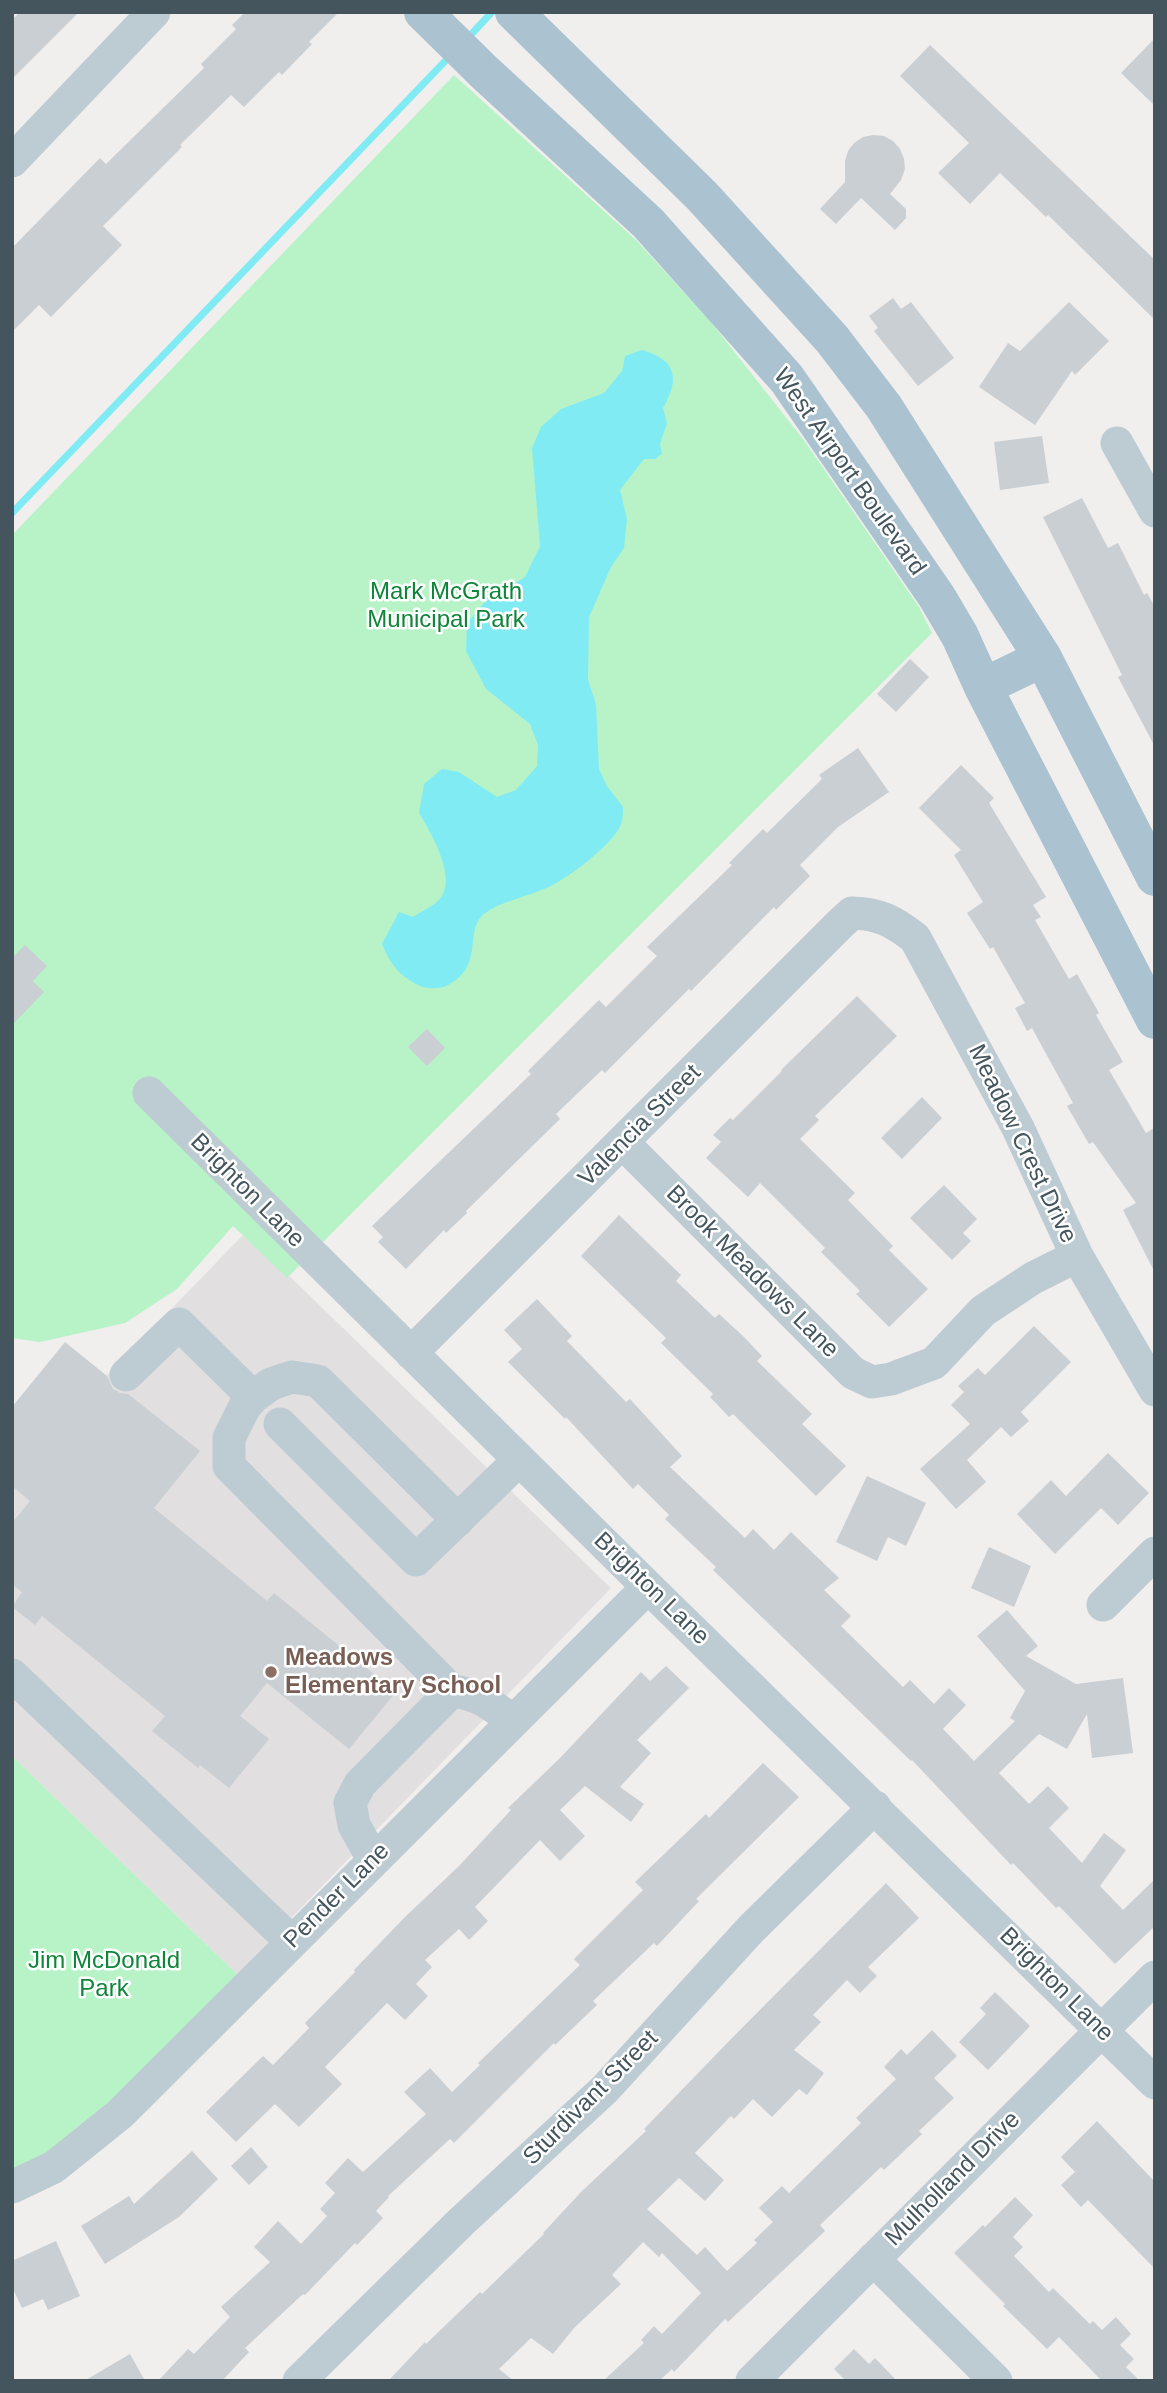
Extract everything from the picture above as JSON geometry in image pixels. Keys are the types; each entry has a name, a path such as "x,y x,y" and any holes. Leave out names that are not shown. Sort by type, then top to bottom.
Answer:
{"main road":[{"name":"West Airport Boulevard","path":"423,12 648,223 787,379 937,597 960,636 983,687 1155,1020"},
{"path":"521,19 702,196 832,340 884,407 1043,658 1155,877"},
{"path":"787,379 832,340"},
{"path":"983,687 1043,658"}],"street":[{"path":"12,161 154,12"},
{"path":"1117,443 1155,511"},
{"name":"Valencia Street","path":"411,1353 840,924 852,913 874,914"},
{"name":"Meadow Crest Drive","path":"874,914 896,923 915,938 1018,1128 1077,1256 1155,1390"},
{"name":"Brighton Lane","path":"149,1093 1155,2083"},
{"name":"Brook Meadows Lane","path":"623,1143 853,1373 872,1382 891,1379 934,1363 983,1311 1033,1278 1077,1256"},
{"path":"126,1375 179,1324 253,1397"},
{"path":"457,1520 318,1381 292,1377 271,1384 253,1397 244,1408 229,1438 229,1466 452,1691 470,1693 513,1721"},
{"path":"280,1424 416,1560 519,1460"},
{"path":"1103,1605 1155,1553"},
{"name":"Pender Lane","path":"12,2187 54,2167 120,2114 648,1587"},
{"path":"12,1675 291,1941"},
{"path":"373,1859 354,1825 350,1803 360,1783 452,1691"},
{"name":"Sturdivant Street","path":"299,2381 461,2222 605,2089 751,1929 875,1807"},
{"name":"Mulholland Drive","path":"752,2381 1155,1977"},
{"path":"873,2259 996,2381"}],"shaded area":[{"name":"Meadows Elementary School","path":"245,1233 611,1588 237,1974 12,1756 12,1473"}],"green space":[{"name":"Mark McGrath Municipal Park","path":"454,75 636,240 711,322 806,443 919,607 932,633 287,1278 233,1226 177,1289 125,1323 40,1342 12,1338 12,535"},
{"name":"Jim McDonald Park","path":"12,1756 237,1974 108,2105 43,2158 12,2172"}],"water":[{"path":"642,350 662,359 672,372 672,388 663,408 667,423 660,444 662,454 655,459 644,459 620,490 627,519 624,548 611,567 589,617 588,680 596,704 599,769 607,786 623,807 621,824 599,851 564,878 484,914 475,930 466,969 458,978 440,988 420,986 396,969 382,944 399,912 413,917 438,901 446,885 440,853 419,813 424,784 442,769 459,772 497,797 516,790 537,766 538,745 530,724 486,689 466,651 467,623 485,602 525,577 540,546 532,448 541,427 561,409 604,393 622,371 625,356"}],"building":[{"path":"20,12 79,12 12,79 12,20"},
{"path":"245,12 339,12 309,42 312,44 282,75 279,72 244,107 231,95 103,226 122,245 51,317 39,305 12,332 12,248 100,158 106,164 204,68 201,64 236,29 232,25"},
{"path":"1155,38 1155,106 1121,73"},
{"path":"930,45 1155,260 1155,320 1048,215 1046,217 1000,173 970,204 938,173 969,143 900,76"},
{"path":"884,136 893,141 904,159 905,169 901,180 890,194 906,209 906,218 895,230 861,198 836,224 820,209 845,182 848,151 863,137"},
{"path":"893,298 901,309 911,302 954,358 918,386 874,331 878,328 869,316"},
{"path":"1069,302 1109,341 1075,375 1072,371 1035,425 979,387 1008,343 1020,351"},
{"path":"1042,436 1049,483 1000,490 994,442"},
{"path":"1082,498 1108,548 1118,543 1144,595 1147,593 1155,607 1155,747 1118,677 1122,675 1043,517"},
{"path":"910,659 929,677 896,712 877,694"},
{"path":"858,748 889,792 838,827 800,865 810,876 776,910 774,907 605,1073 602,1070 556,1114 560,1119 466,1211 467,1213 446,1233 444,1230 406,1269 378,1242 383,1237 372,1226 531,1074 528,1071 599,1000 606,1007 657,956 647,947 732,865 729,863 763,829 767,833 822,779 819,775"},
{"path":"961,765 994,798 989,803 1046,897 1033,905 1041,917 1035,920 1069,979 1077,974 1099,1013 1096,1015 1123,1062 1109,1070 1146,1133 1155,1127 1155,1273 1123,1210 1136,1203 1093,1142 1089,1144 1067,1106 1073,1103 1032,1028 1027,1031 1015,1008 1025,1003 993,947 990,949 967,913 983,902 954,855 961,850 919,808"},
{"path":"25,945 47,966 33,981 44,992 12,1025 12,958"},
{"path":"857,996 897,1036 815,1116 819,1120 800,1139 855,1193 848,1200 893,1246 889,1250 928,1289 889,1327 856,1294 860,1291 821,1252 825,1248 760,1183 748,1197 706,1158 721,1142 713,1135 730,1118 733,1120"},
{"path":"427,1029 445,1048 427,1066 408,1047"},
{"path":"922,1097 942,1118 902,1159 881,1138"},
{"path":"944,1185 977,1219 963,1233 971,1241 952,1260 910,1218"},
{"path":"619,1215 681,1275 676,1281 715,1318 719,1314 744,1337 762,1356 757,1361 812,1414 802,1424 846,1466 816,1496 733,1414 729,1417 710,1397 713,1394 661,1343 666,1338 581,1256"},
{"path":"537,1299 572,1336 567,1341 626,1402 630,1399 682,1456 670,1467 745,1538 753,1529 774,1550 791,1532 839,1578 824,1590 851,1616 841,1626 903,1687 910,1680 934,1704 949,1688 966,1705 943,1729 974,1761 1015,1721 1010,1718 1025,1691 977,1636 1007,1610 1038,1646 1026,1656 1076,1684 1123,1678 1133,1753 1092,1758 1087,1714 1067,1749 1039,1734 999,1773 1029,1804 1048,1786 1069,1808 1049,1828 1082,1863 1104,1833 1126,1850 1100,1886 1123,1910 1155,1879 1155,1926 1115,1964 1059,1906 1056,1908 1013,1863 1011,1865 912,1760 713,1570 716,1567 665,1519 669,1515 638,1484 633,1489 566,1417 565,1419 508,1362 522,1349 504,1330"},
{"path":"1034,1326 1071,1362 1021,1412 1029,1421 1011,1437 1001,1427 967,1460 986,1482 956,1509 920,1469 970,1424 951,1405 964,1392 958,1386 978,1368 985,1375"},
{"path":"65,1342 107,1376 113,1389 128,1394 200,1451 154,1508 267,1601 274,1593 396,1692 349,1749 267,1683 240,1716 269,1739 229,1788 200,1765 198,1768 152,1731 165,1716 42,1616 35,1625 12,1607 22,1592 12,1584 12,1523 30,1501 12,1486 12,1407"},
{"path":"1108,1453 1149,1493 1118,1525 1101,1508 1055,1554 1017,1514 1051,1480 1066,1496"},
{"path":"867,1476 926,1503 906,1546 888,1537 877,1561 836,1542"},
{"path":"989,1547 1031,1566 1014,1607 971,1588"},
{"path":"666,1666 689,1688 637,1740 651,1753 620,1787 644,1804 631,1822 585,1786 560,1810 585,1836 560,1861 540,1840 475,1907 488,1921 469,1940 459,1929 425,1960 432,1967 416,1984 428,1996 405,2020 387,2003 325,2067 342,2084 299,2127 275,2104 236,2142 206,2112 263,2056 273,2065 309,2028 305,2023 354,1970 459,1866 511,1810 508,1808 560,1758 641,1672 650,1681"},
{"path":"763,1763 799,1797 696,1899 699,1901 657,1946 654,1943 593,2001 597,2005 555,2045 554,2043 454,2143 450,2139 388,2196 376,2211 383,2218 305,2295 245,2348 249,2352 222,2381 158,2381 188,2349 194,2354 230,2317 221,2307 270,2262 254,2247 278,2221 301,2244 327,2216 320,2209 335,2193 325,2183 348,2158 363,2172 426,2114 404,2092 430,2068 452,2092 480,2065 478,2063 580,1965 574,1959 643,1890 635,1882 706,1814 709,1818"},
{"path":"886,1883 919,1918 868,1967 877,1976 860,1993 847,1980 813,2015 821,2022 794,2050 824,2073 807,2095 799,2089 772,2117 753,2099 734,2119 731,2116 695,2153 724,2180 705,2201 679,2178 647,2209 697,2255 705,2247 727,2271 757,2243 754,2240 773,2222 759,2208 782,2186 789,2193 861,2123 856,2118 896,2079 884,2067 901,2049 907,2055 932,2030 957,2056 934,2078 954,2098 919,2131 922,2134 884,2170 881,2167 820,2225 825,2231 728,2322 725,2319 674,2372 672,2369 659,2381 603,2381 644,2343 641,2340 654,2326 662,2334 701,2293 662,2253 659,2257 643,2242 612,2275 621,2284 574,2328 553,2354 531,2338 499,2369 514,2381 388,2381 425,2342 426,2344 480,2292 482,2294 544,2234 581,2192 646,2131 644,2129 732,2038"},
{"path":"995,1992 1030,2026 988,2070 959,2042 986,2014 980,2008"},
{"path":"1097,2121 1155,2182 1155,2269 1088,2200 1081,2207 1061,2185 1075,2172 1061,2157"},
{"path":"251,2147 268,2167 249,2185 231,2166"},
{"path":"192,2151 218,2179 179,2217 105,2264 81,2226 129,2196 134,2204"},
{"path":"1015,2197 1033,2215 1013,2237 1023,2247 1014,2256 1049,2292 1053,2288 1090,2324 1093,2321 1102,2330 1116,2317 1131,2334 1120,2345 1134,2359 1126,2367 1140,2381 1102,2381 1059,2337 1047,2349 954,2253"},
{"path":"56,2241 80,2296 48,2310 43,2299 22,2308 12,2287 12,2261"},
{"path":"854,2349 869,2364 875,2358 897,2381 846,2381 834,2369"},
{"path":"130,2354 145,2381 84,2381"}],"waterway":[{"path":"466,40 492,12"},
{"path":"12,513 450,56"}],"place":[{"name":"Meadows Elementary School","path":"271,1672"}]}
